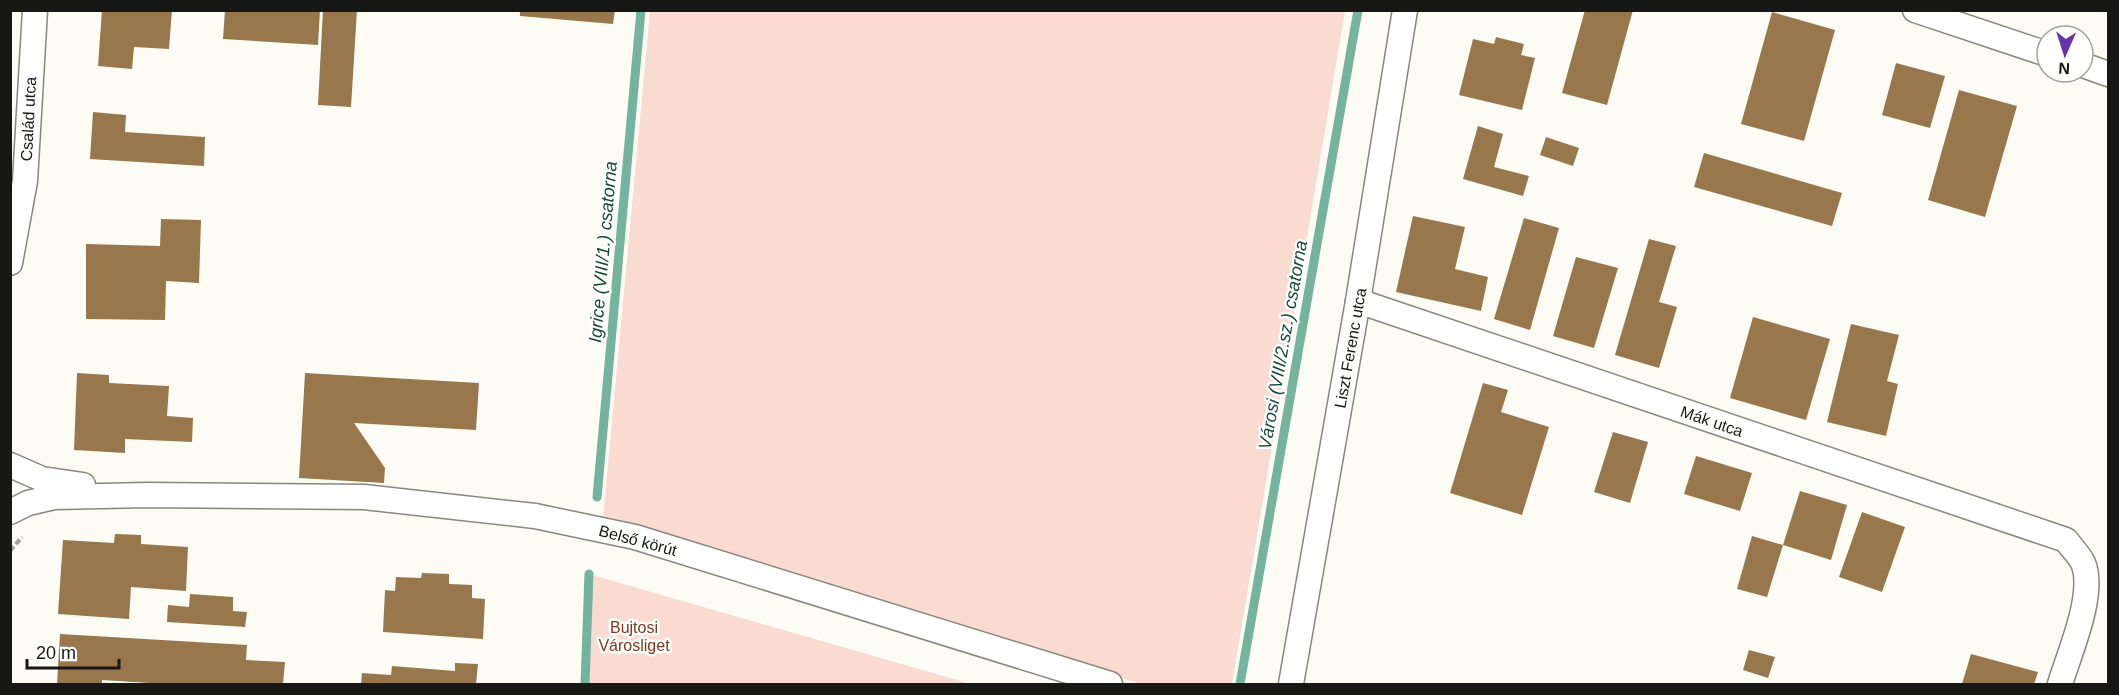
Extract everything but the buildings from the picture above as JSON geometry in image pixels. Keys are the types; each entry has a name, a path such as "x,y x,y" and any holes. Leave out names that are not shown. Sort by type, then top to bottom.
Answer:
{"street":[{"name":"Család utca","path":"10,263 24,181 34,10"},
{"name":"Liszt Ferenc utca","path":"1291,684 1358,301 1405,10"},
{"path":"1915,10 2035,50"},
{"name":"Mák utca","path":"1358,301 2066,540 2083,563 2087,581 2086,600 2060,684"},
{"path":"10,465 42,479 148,495"},
{"path":"10,512 28,503 54,496 148,495"},
{"name":"Belső körút","path":"148,495 364,497 535,516 634,537 1110,684"}],"path":[{"path":"10,551 25,535"}],"green space":[{"path":"650,11 1345,11 1232,684 1141,684 603,518"},
{"name":"Bujtosi Városliget","path":"589,574 971,684 584,684"}],"waterway":[{"name":"Igrice (VIII/1.) csatorna","path":"597,497 641,10"},
{"name":"Városi (VIII/2.sz.) csatorna","path":"1240,684 1358,10"},
{"name":"Igrice (VIII/1.) csatorna","path":"585,684 589,574"}]}
